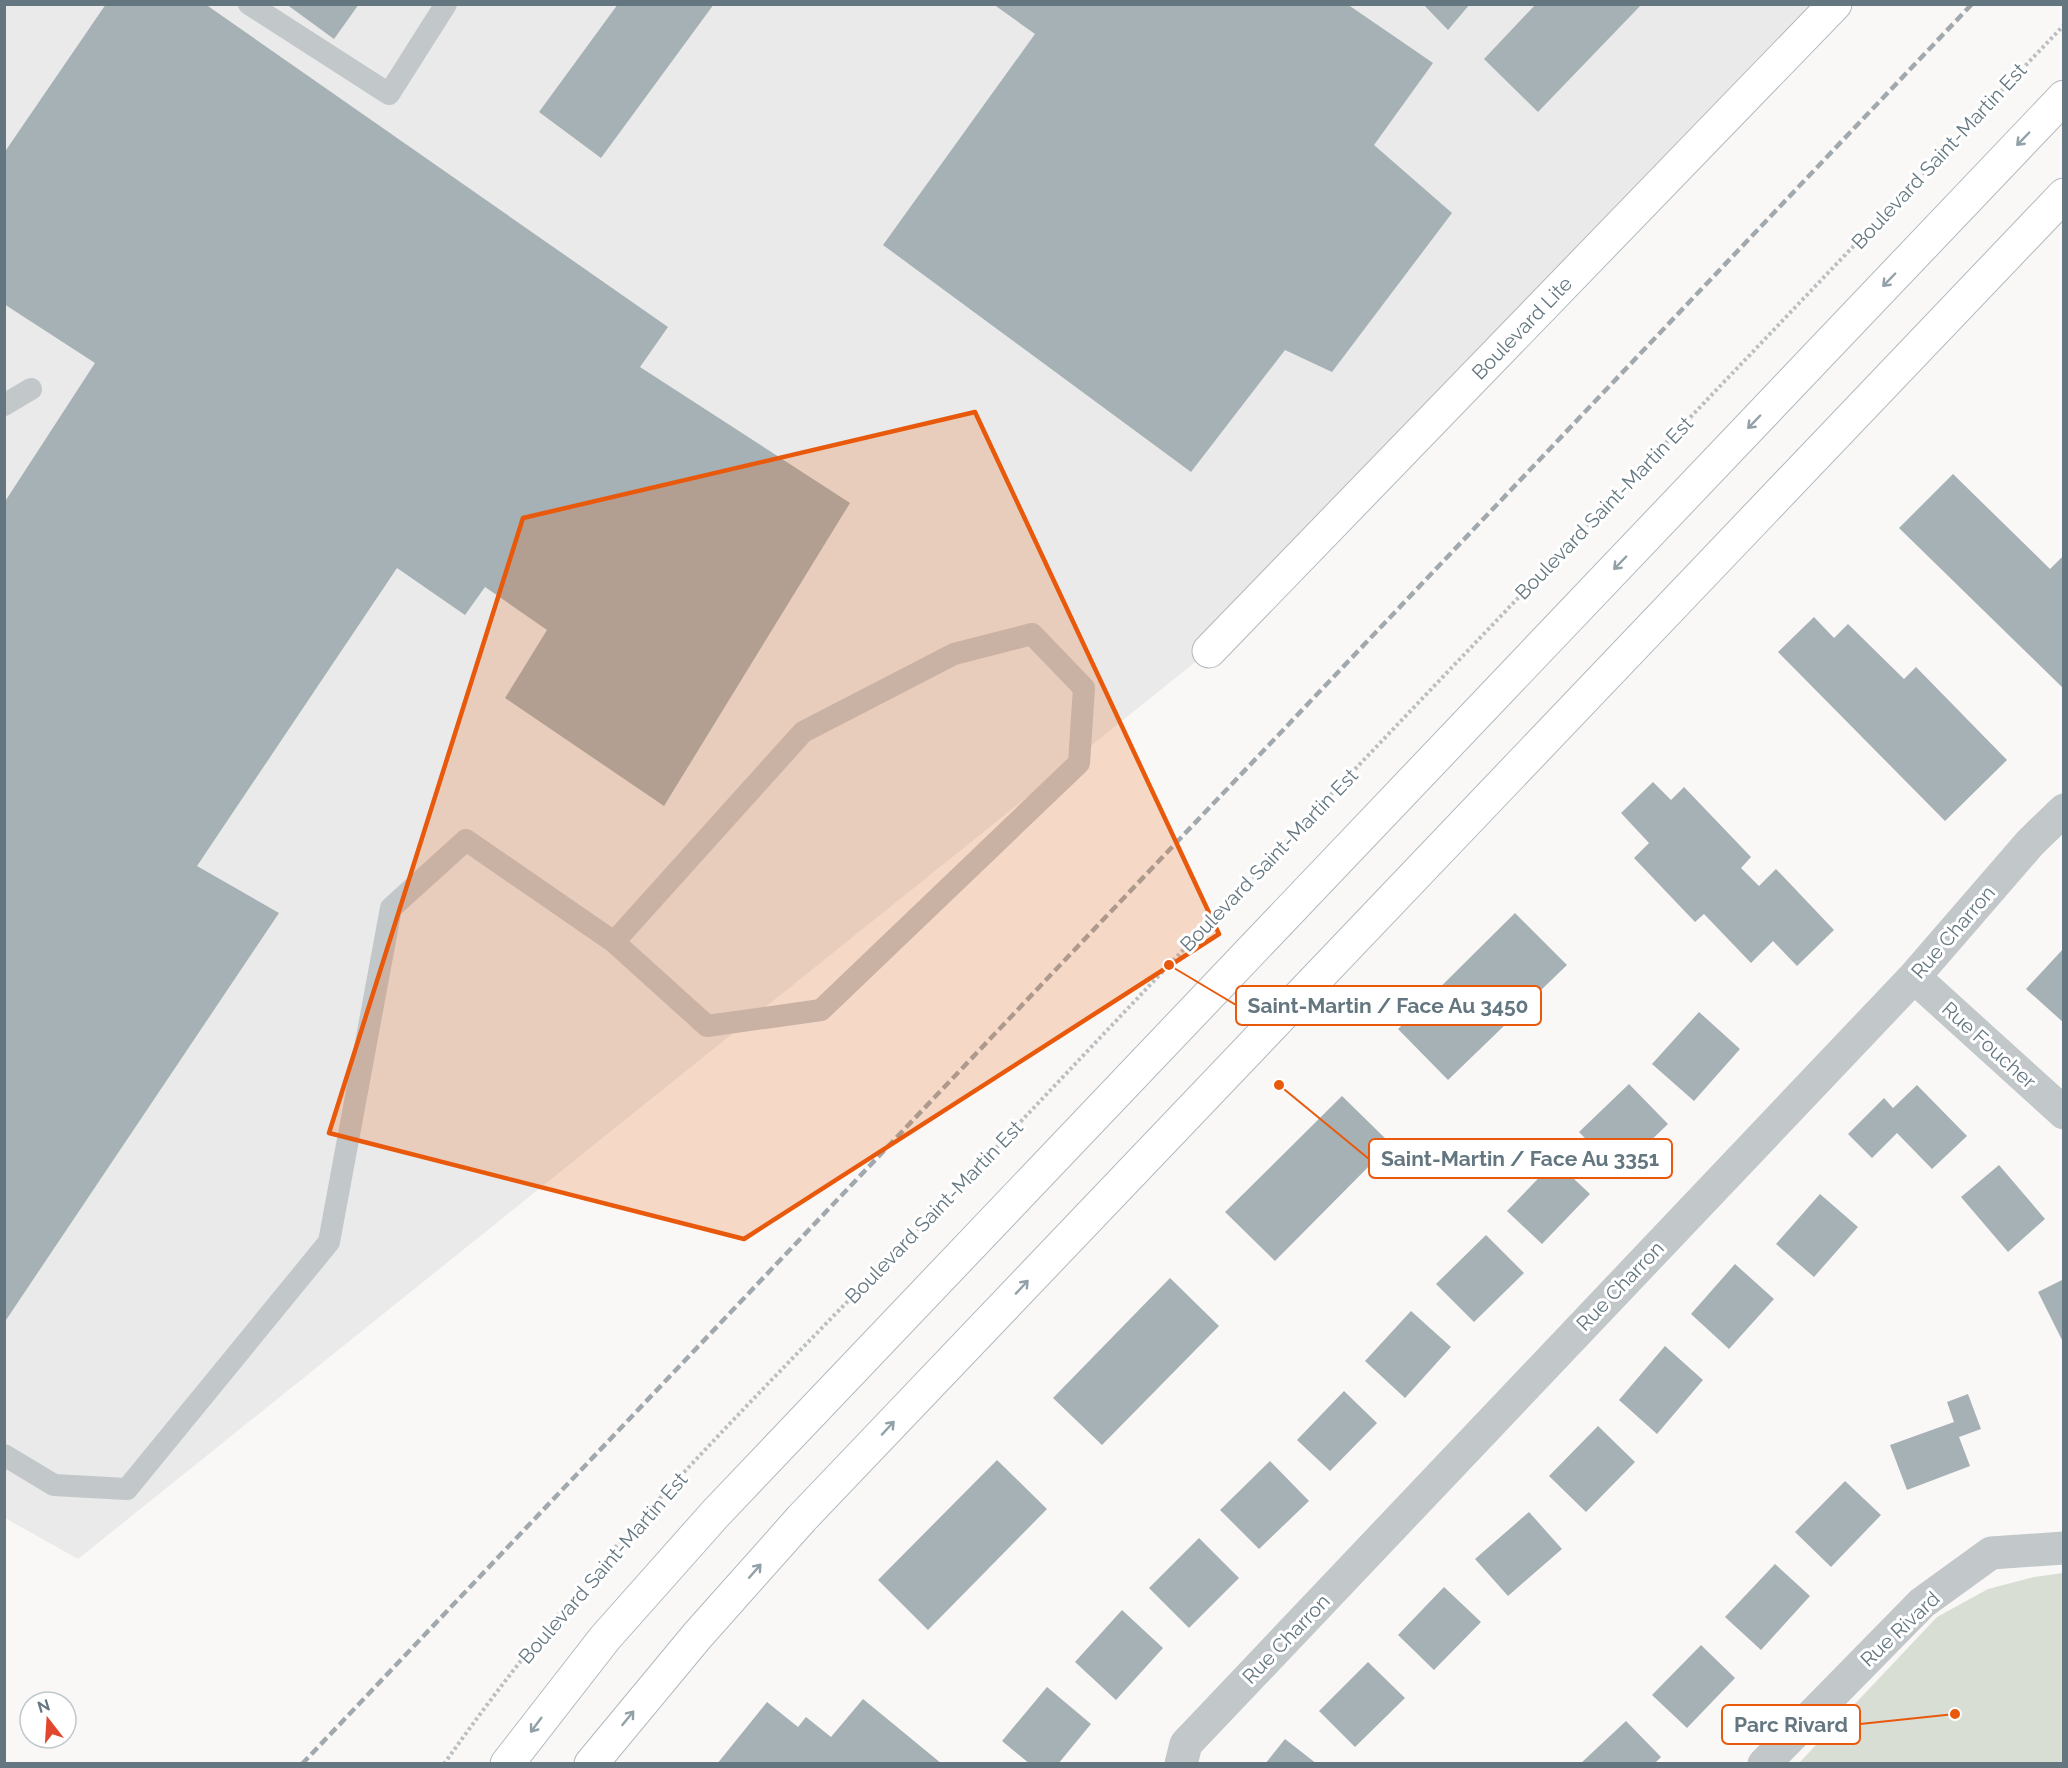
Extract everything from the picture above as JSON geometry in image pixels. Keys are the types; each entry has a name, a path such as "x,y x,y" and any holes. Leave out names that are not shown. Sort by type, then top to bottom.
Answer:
{"main road":[{"name":"Boulevard Lite","path":"1209,651 1835,4"},
{"path":"507,1764 604,1638 716,1513 2064,97"},
{"path":"591,1764 675,1660 802,1518 2064,195"}],"street":[{"name":"Rue Charron","path":"1181,1764 1186,1744 1914,977 2030,843 2064,810"},
{"name":"Rue Foucher","path":"1914,977 2064,1113"},
{"name":"Rue Rivard","path":"1764,1764 1922,1603 1956,1578 1991,1554 2064,1548"}],"lane":[{"path":"249,4 389,94 446,4"},
{"path":"4,405 31,389"},
{"path":"4,1455 54,1485 128,1489 329,1242 391,908 466,840 614,942 707,1026 821,1010 1079,763 1084,688 1032,634 954,654 803,732 614,942"}],"path":[{"name":"Boulevard Saint-Martin Est","path":"444,1764 484,1707 536,1642 611,1552 676,1481 987,1158 2064,25"}],"highlighted area":[{"path":"975,412 1219,934 744,1239 329,1133 523,518"}],"shaded area":[{"path":"5,5 1835,5 1209,651 78,1559 5,1518"},
{"path":"2063,1573 2063,1763 1799,1763 1937,1617 1988,1589 2034,1577"}],"building":[{"path":"106,4 205,4 668,327 640,367 850,503 664,806 505,698 547,630 485,587 465,615 397,568 197,866 279,913 4,1323 4,503 95,363 4,304 4,153"},
{"path":"286,4 359,4 334,39"},
{"path":"618,4 714,4 601,158 539,112"},
{"path":"993,4 1347,4 1433,63 1374,145 1452,213 1332,372 1285,350 1191,472 883,245 1035,34"},
{"path":"1423,4 1470,4 1448,30"},
{"path":"1536,4 1642,4 1538,112 1484,59"},
{"path":"1953,474 2050,569 2064,555 2064,689 1899,528"},
{"path":"1814,617 1834,638 1848,624 1904,679 1916,667 2007,760 1945,821 1778,652"},
{"path":"1653,782 1671,800 1684,787 1751,857 1741,868 1759,886 1776,869 1834,930 1797,966 1773,941 1751,963 1704,914 1695,922 1634,858 1649,843 1621,813"},
{"path":"1515,913 1567,965 1448,1080 1398,1029"},
{"path":"2064,948 2064,1023 2026,989"},
{"path":"1699,1012 1740,1049 1694,1101 1652,1064"},
{"path":"1629,1084 1668,1124 1618,1172 1579,1132"},
{"path":"1917,1085 1967,1136 1932,1169 1897,1133 1872,1158 1848,1134 1884,1098 1893,1108"},
{"path":"1342,1096 1391,1144 1275,1261 1225,1212"},
{"path":"1555,1161 1590,1194 1542,1244 1507,1211"},
{"path":"1999,1165 2045,1219 2008,1252 1961,1197"},
{"path":"1820,1194 1858,1227 1814,1277 1776,1244"},
{"path":"1486,1235 1524,1273 1474,1322 1436,1284"},
{"path":"1735,1264 1774,1299 1729,1349 1691,1314"},
{"path":"1170,1278 1219,1326 1102,1445 1053,1398"},
{"path":"2064,1279 2064,1344 2038,1292"},
{"path":"1411,1311 1451,1347 1405,1398 1365,1361"},
{"path":"1665,1346 1703,1380 1657,1434 1619,1400"},
{"path":"1344,1391 1377,1423 1330,1471 1297,1440"},
{"path":"1968,1394 1981,1429 1959,1437 1970,1466 1907,1490 1890,1445 1954,1422 1947,1402"},
{"path":"1598,1426 1635,1462 1586,1512 1549,1476"},
{"path":"997,1460 1047,1509 928,1630 878,1580"},
{"path":"1270,1461 1309,1501 1259,1549 1220,1510"},
{"path":"1845,1481 1881,1515 1831,1567 1795,1532"},
{"path":"1529,1512 1562,1549 1508,1596 1475,1559"},
{"path":"1199,1538 1239,1578 1189,1628 1149,1588"},
{"path":"1775,1564 1810,1596 1761,1650 1725,1617"},
{"path":"1444,1587 1481,1622 1434,1670 1398,1635"},
{"path":"1122,1610 1163,1648 1116,1700 1075,1662"},
{"path":"1701,1645 1735,1678 1687,1728 1652,1695"},
{"path":"1368,1662 1405,1698 1355,1747 1319,1711"},
{"path":"1047,1687 1091,1724 1058,1764 1030,1764 1002,1741"},
{"path":"863,1699 942,1764 717,1764 767,1702 798,1727 806,1717 831,1737"},
{"path":"1626,1721 1661,1757 1654,1764 1580,1764"},
{"path":"1285,1739 1317,1764 1265,1764"}],"railway":[{"path":"302,1764 1972,4"}],"place":[{"name":"Saint-Martin / Face Au 3450","path":"1169,965"},
{"name":"Saint-Martin / Face Au 3351","path":"1279,1085"},
{"name":"Parc Rivard","path":"1955,1714"}]}
